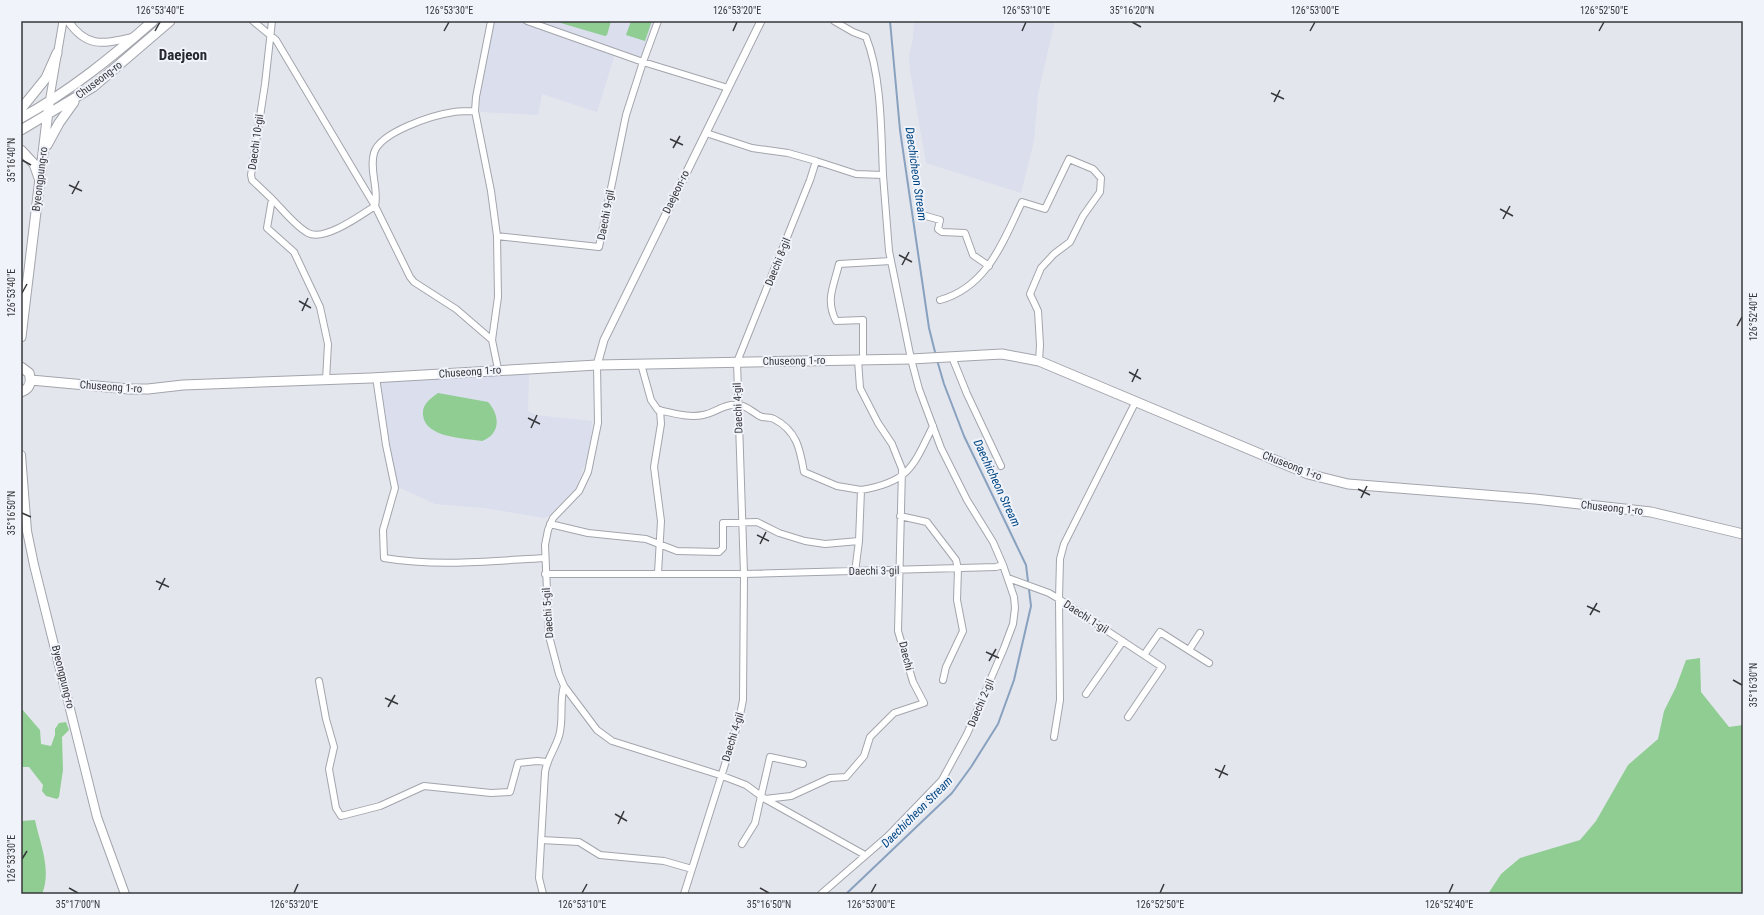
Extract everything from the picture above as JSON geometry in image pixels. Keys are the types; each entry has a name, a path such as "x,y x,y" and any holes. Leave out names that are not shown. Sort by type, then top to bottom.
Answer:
{"main road":[{"name":"Chuseong-ro","path":"21,118 49,103 109,59 152,21"},
{"name":"Chuseong-ro","path":"21,130 47,116 93,87 170,21"},
{"path":"21,109 46,78 57,53"},
{"path":"44,154 59,123 68,109 81,95"},
{"name":"Byeongpung-ro","path":"21,337 49,103"},
{"path":"21,150 34,164 40,180"},
{"name":"Chuseong 1-ro","path":"31,380 129,389 148,389 183,385 326,380 597,364 911,359 1002,354 1039,361 1308,474 1348,484 1535,499 1652,512 1743,534"},
{"path":"21,367 29,373 31,380 27,389 21,392"},
{"name":"Byeongpung-ro","path":"21,455 27,530 34,565 97,817 125,894"}],"street":[{"name":"Byeongpung-ro","path":"49,103 62,21"},
{"path":"68,21 77,33 98,43 135,37"},
{"path":"253,21 276,40 375,206 410,277 414,282 456,309 492,340"},
{"name":"Daechi 10-gil","path":"272,21 269,34 265,84 251,175 252,180 304,230 314,236 335,229 375,206"},
{"path":"491,21 476,97 475,111 491,191 497,236 498,297 492,340 498,370"},
{"path":"527,21 643,62 728,88"},
{"path":"643,62 658,21"},
{"name":"Daejeon-ro","path":"597,364 604,340 761,21"},
{"path":"834,21 853,32 866,37 870,47 878,95 883,176 891,261 911,359"},
{"name":"Daechi 9-gil","path":"497,236 599,247 626,115 643,62"},
{"path":"375,206 377,197 373,158 376,146 402,129 442,114 475,111"},
{"path":"706,132 752,148 788,153 856,174 883,176"},
{"path":"940,300 953,296 982,274 989,266 996,256 1022,202 1045,209 1069,159 1093,169 1101,178 1100,192 1083,216 1070,242 1054,254 1041,268 1030,294 1038,311 1040,344 1039,361"},
{"name":"Daechi 8-gil","path":"737,362 808,185 816,161"},
{"path":"272,199 268,228 294,252 320,307 328,344 326,380"},
{"path":"926,216 940,220 938,228 942,232 965,233 972,255 989,266"},
{"name":"Daechi","path":"763,797 791,796 830,778 846,777 864,756 870,737 894,713 924,704 913,682 898,631 902,469 892,444 878,423 860,388 863,320 836,321 830,306 832,286 839,264 891,261"},
{"path":"952,357 967,394 1001,466"},
{"name":"Daechi 2-gil","path":"821,894 888,836 942,780 964,740 1013,624 1014,597 1003,565 993,542 967,500 941,448 911,359"},
{"name":"Daechi 4-gil","path":"684,894 720,776 739,720 743,700 744,574 737,362"},
{"name":"Daechi 5-gil","path":"543,894 539,878 544,779 547,762 559,737 562,693 564,686 559,674 549,636 545,574 546,536 550,524 558,511 579,491 588,472 598,423 597,364"},
{"path":"641,364 651,400 654,406 660,410 682,415 703,416 728,405 738,404 764,418 772,418 787,428 796,438 800,448 804,472 837,486 861,490 876,488 902,477 917,458 933,426"},
{"path":"376,377 385,442 395,488 383,530 384,558 404,562 471,561 484,563 545,558"},
{"name":"Daechi 1-gil","path":"1128,717 1162,667 1058,598 1061,555 1064,544 1136,401"},
{"path":"658,573 660,508 654,466 661,424 660,410"},
{"path":"855,572 859,541 861,490"},
{"path":"900,516 927,522 956,560 958,569 956,600 963,631 946,667 943,680"},
{"path":"550,524 588,533 646,539 660,546 678,550 719,552 723,548 723,523 742,522 757,522 773,531 805,541 832,545 859,541"},
{"name":"Daechi 3-gil","path":"744,574 958,569 996,567 1003,565"},
{"path":"545,574 744,574"},
{"path":"1008,578 1049,593 1058,598 1060,700 1054,737"},
{"path":"1144,655 1160,632 1209,662"},
{"path":"1189,650 1200,633"},
{"path":"1086,694 1122,641"},
{"path":"319,681 326,718 334,747 329,770 336,808 341,816 380,806 424,786 492,793 510,792 518,763 537,761 547,762"},
{"path":"564,686 597,730 612,741 746,785 763,797 865,856"},
{"path":"742,844 755,823 763,797 770,757 802,764"},
{"path":"541,840 579,842 600,855 664,861 692,869"}],"shaded area":[{"path":"494,21 654,21 641,59 616,51 597,112 542,94 538,115 480,112 480,99"},
{"path":"914,21 1055,21 1038,94 1034,141 1021,193 926,163 910,71 909,56 913,38"},
{"path":"529,374 528,411 536,415 592,421 587,458 576,488 549,516 544,518 484,508 435,504 396,486 379,381"}],"green space":[{"path":"554,21 611,21 607,35 605,36"},
{"path":"631,21 652,21 645,41 626,35"},
{"path":"438,393 488,402 495,413 497,424 493,434 482,441 446,436 431,428 425,423 423,411 427,402"},
{"path":"1700,658 1701,692 1729,727 1743,725 1743,894 1488,894 1501,874 1520,858 1580,840 1596,821 1628,765 1658,739 1664,711 1676,687 1686,660"},
{"path":"21,708 40,730 41,744 51,746 55,735 55,729 59,723 66,722 69,730 62,737 63,770 59,797 57,799 46,796 42,791 43,785 29,767 22,767 21,770"},
{"path":"35,820 44,857 46,876 45,885 42,894 21,894 21,821"}],"waterway":[{"name":"Daechicheon Stream","path":"890,21 900,130 929,328 936,356"},
{"name":"Daechicheon Stream","path":"846,894 952,793 971,767 998,724 1014,680 1031,606 1026,565 964,436 944,384 937,360"}],"district":[{"name":"Daejeon","path":"183,55"}]}
